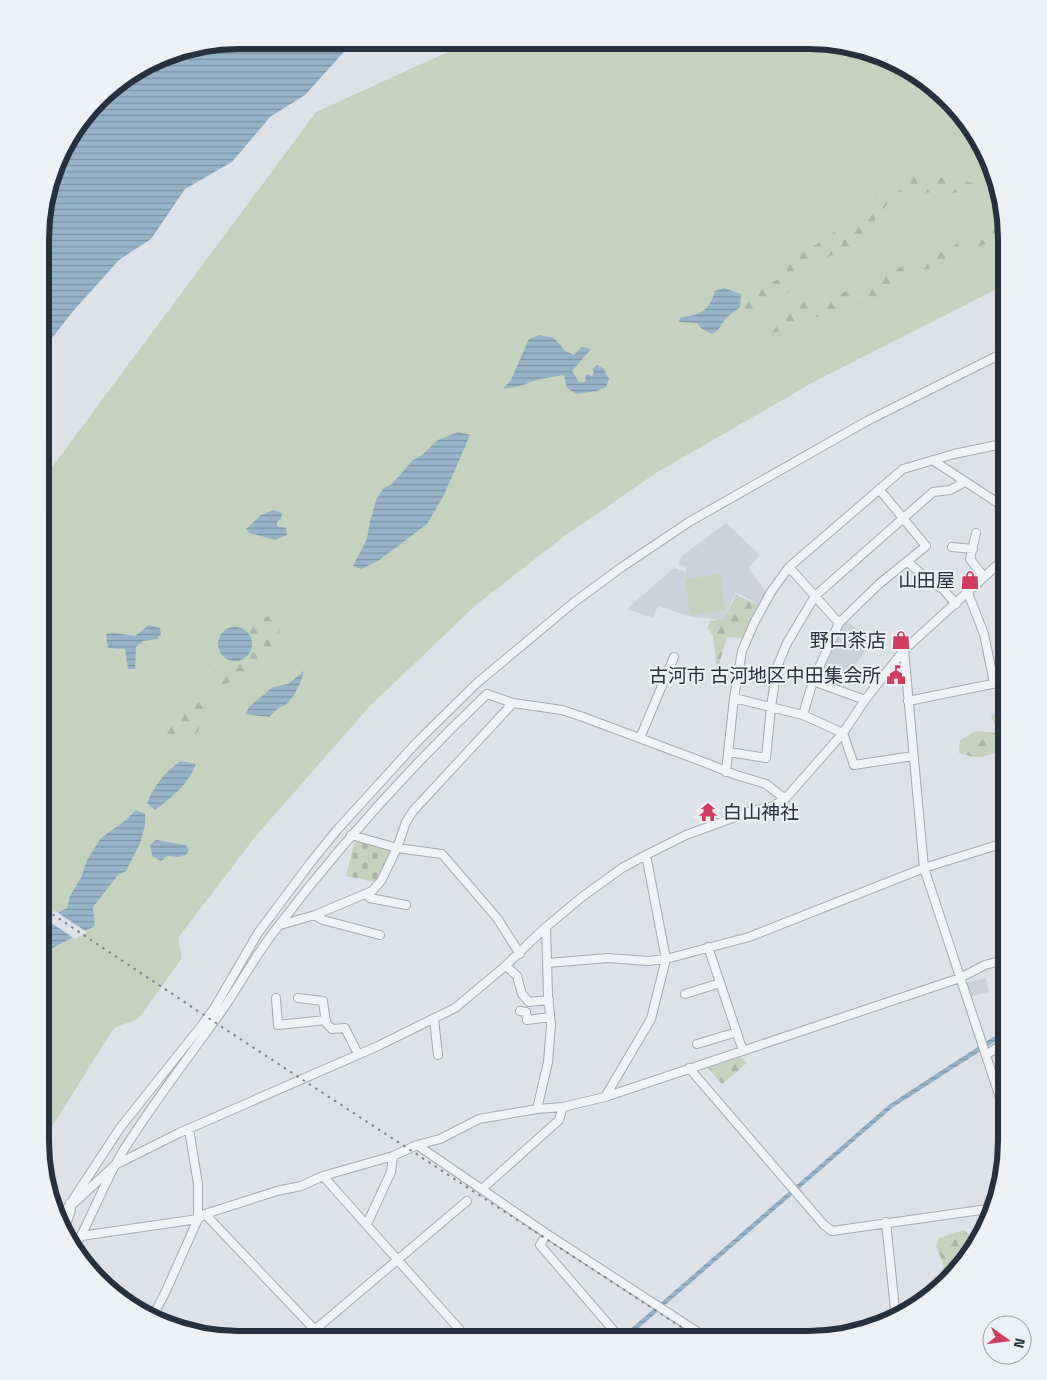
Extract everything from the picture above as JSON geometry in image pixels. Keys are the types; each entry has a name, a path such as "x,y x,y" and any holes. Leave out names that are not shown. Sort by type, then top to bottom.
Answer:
{"street":[{"path":"63,1214 120,1128 202,1026 258,933 311,862 336,830 411,748 476,683 573,603 689,522 867,421 998,356"},
{"path":"726,772 734,698 742,651 754,623 771,592 789,567 903,470 954,454 998,444"},
{"path":"934,461 998,503"},
{"path":"729,752 766,758 777,667 787,643 815,596 933,492 950,490 965,482"},
{"path":"803,715 813,681 839,623 879,584 926,546 879,489"},
{"path":"976,533 970,559 984,577"},
{"path":"952,547 973,549"},
{"path":"908,562 930,582 943,589 956,604"},
{"path":"70,1203 74,1204 116,1165 189,1129 378,1046 455,1008 520,954 546,927 601,882 646,854 686,836 749,812 771,808 785,799 844,733 865,700 904,650 998,565"},
{"path":"789,567 839,623"},
{"path":"968,593 984,634 994,683"},
{"path":"904,650 924,868 986,1055 998,1084"},
{"path":"640,738 674,657"},
{"path":"813,681 865,700"},
{"path":"908,701 998,682"},
{"path":"77,1241 116,1165 152,1106 222,1010 250,965 351,835 411,768 487,694 512,703 562,710 726,772 766,784 785,799"},
{"path":"734,698 803,715 844,733 854,765 913,756"},
{"path":"280,925 314,915 367,894 376,888 397,848 406,822 413,811 512,703"},
{"path":"351,835 397,848 442,854 497,918 520,954"},
{"path":"548,963 608,958 648,961 666,959 749,936 924,868 998,845"},
{"path":"605,1097 650,1019 666,959 646,854"},
{"path":"367,894 370,898 406,905"},
{"path":"314,915 323,920 380,935"},
{"path":"537,1109 548,1062 550,1017 546,927"},
{"path":"708,947 743,1051"},
{"path":"81,1236 201,1216 277,1191 301,1186 323,1176 393,1156 417,1145 440,1139 479,1119 563,1106 605,1097 960,978 985,965 998,961"},
{"path":"506,966 517,976 522,994 529,1002 549,1000"},
{"path":"685,994 720,983"},
{"path":"276,998 278,1025 326,1020"},
{"path":"298,998 323,1001 326,1020 332,1029 345,1028 358,1054"},
{"path":"520,1011 526,1012 527,1020 550,1017"},
{"path":"434,1018 438,1055"},
{"path":"698,1044 737,1032"},
{"path":"986,1055 998,1047"},
{"path":"689,1068 824,1225 832,1231 986,1209"},
{"path":"482,1190 559,1120 563,1106"},
{"path":"155,1312 201,1216 189,1129"},
{"path":"417,1145 547,1234 696,1331"},
{"path":"367,1224 391,1172 393,1156"},
{"path":"323,1176 461,1331"},
{"path":"201,1216 314,1330 467,1201"},
{"path":"67,1222 71,1210 70,1203"},
{"path":"886,1222 895,1310"},
{"path":"547,1234 540,1245 613,1331"}],"shaded area":[{"path":"726,523 760,555 748,568 767,593 759,605 736,592 723,620 692,617 658,606 653,618 627,609 674,568 686,572 687,567 678,564 682,556"},
{"path":"847,621 874,641 837,687 816,680 836,636"},
{"path":"986,978 989,992 968,997 964,983"}],"green space":[{"path":"454,49 821,49 857,55 892,68 924,88 951,113 973,144 984,166 995,202 998,226 998,289 817,380 656,473 566,535 476,605 369,707 255,837 178,938 182,958 138,1019 114,1028 49,1131 49,471 316,112"},
{"path":"909,173 983,184 971,191 950,193 898,192 877,216 866,237 850,249 832,255 803,273 788,293 764,312 748,313 735,311 738,298 785,276 792,256 817,244 846,223 882,190"},
{"path":"996,226 998,227 998,239 962,253 943,267 920,270 898,278 887,295 829,311 790,330 768,333 762,326 802,301 840,294 892,270 918,262"},
{"path":"720,574 725,610 690,615 685,579"},
{"path":"736,595 760,606 744,638 727,637 717,671 713,636 708,628 710,621 724,618"},
{"path":"284,614 275,646 261,670 210,690 198,732 165,751 155,728 215,671 258,618"},
{"path":"998,653 998,667 995,654"},
{"path":"998,713 998,733 991,716"},
{"path":"976,731 998,733 998,752 979,757 959,753 960,740"},
{"path":"355,841 391,850 384,870 377,882 346,876"},
{"path":"741,1057 747,1063 722,1084 708,1068"},
{"path":"964,1230 972,1237 944,1275 943,1263 936,1246 939,1238"}],"water":[{"path":"226,49 346,49 305,95 270,117 232,162 185,189 151,239 119,260 74,310 49,342 49,226 52,202 68,155 88,123 104,104 123,88 155,68 202,52"},
{"path":"724,288 741,294 740,307 726,318 718,330 712,334 702,329 697,323 679,322 680,318 698,314 706,308 715,291"},
{"path":"539,335 554,338 565,351 574,355 582,347 591,349 572,371 579,382 585,382 586,374 592,376 594,372 592,369 597,365 604,369 609,379 606,387 596,391 577,394 567,388 564,375 503,389 511,380 529,339"},
{"path":"458,432 470,435 444,495 427,524 378,561 361,569 353,566 367,539 377,498 384,488 392,484 412,461 422,455 438,440"},
{"path":"273,510 282,513 277,526 286,528 287,535 275,540 250,533 246,529 261,515"},
{"path":"149,625 160,628 161,634 157,639 143,641 136,647 135,669 128,669 125,649 108,648 106,634 114,633 135,636"},
{"path":"235,627 247,632 252,644 247,656 235,661 223,656 218,644 223,632"},
{"path":"304,671 294,695 286,705 278,708 269,717 245,714 250,706 273,687 288,684"},
{"path":"181,761 196,764 184,784 155,810 147,803 153,790 170,769"},
{"path":"136,810 145,814 145,825 141,841 126,871 118,875 93,907 95,926 56,946 49,952 49,917 67,908 70,896 81,878 87,860 101,838 126,820"},
{"path":"156,840 186,845 189,850 187,854 179,857 167,856 161,861 152,856 150,845"},
{"path":"998,1034 998,1040 892,1108 635,1331 628,1331 890,1104"}],"pier":[{"path":"55,911 87,932 75,939 49,921 49,914"}],"railway":[{"path":"49,912 687,1331"}],"place":[{"name":"山田屋","path":"970,580"},
{"name":"野口茶店","path":"901,640"},
{"name":"古河市 古河地区中田集会所","path":"896,675"},
{"name":"白山神社","path":"708,812"}]}
